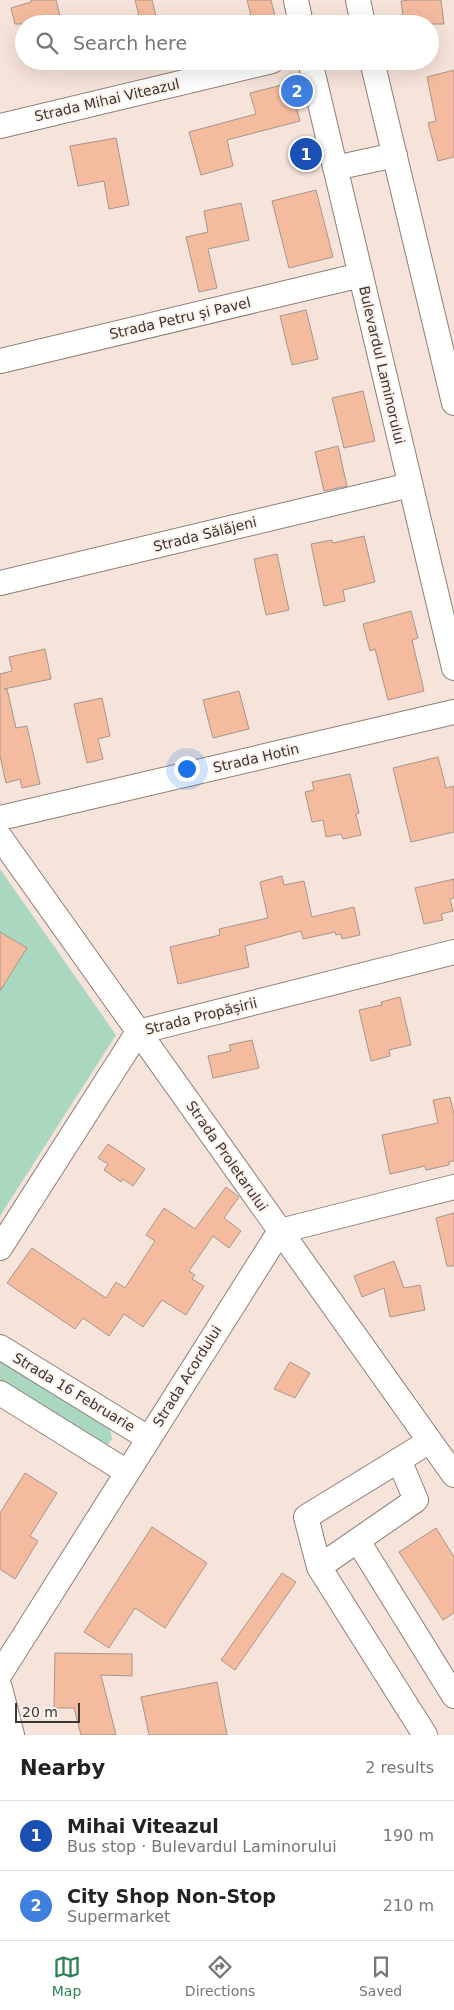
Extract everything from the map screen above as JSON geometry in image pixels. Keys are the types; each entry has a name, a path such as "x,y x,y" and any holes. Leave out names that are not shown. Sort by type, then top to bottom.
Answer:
{"street":[{"path":"296,0 299,15"},
{"path":"358,0 362,15"},
{"name":"Strada Mihai Viteazul","path":"0,126 234,70"},
{"name":"Bulevardul Laminorului","path":"312,70 454,668"},
{"path":"374,70 454,403"},
{"path":"335,168 395,155"},
{"name":"Strada Petru și Pavel","path":"0,361 361,275"},
{"name":"Strada Sălăjeni","path":"0,583 410,484"},
{"name":"Strada Hotin","path":"0,818 454,712"},
{"name":"Strada Proletarului","path":"0,837 454,1475"},
{"name":"Strada Propășirii","path":"0,1248 138,1032 454,952"},
{"path":"280,1231 454,1187"},
{"name":"Strada Acordului","path":"0,1674 280,1231"},
{"name":"Strada 16 Februarie","path":"0,1346 148,1438"},
{"path":"0,1393 127,1472"},
{"path":"425,1735 319,1567 306,1517 430,1441"},
{"path":"319,1567 416,1500 399,1460"},
{"path":"358,1540 454,1696"},
{"path":"0,1688 12,1735"}],"green space":[{"path":"0,869 116,1035 0,1216"},
{"path":"0,1359 110,1427 112,1439 106,1447 0,1389"}],"building":[{"path":"31,0 56,0 60,15 15,15 15,24 11,8 31,2"},
{"path":"135,0 152,0 156,15 139,15"},
{"path":"247,0 271,0 275,15 251,15"},
{"path":"441,0 444,24 439,24 439,15 403,15 401,1"},
{"path":"454,70 454,157 438,161 428,123 436,121 427,77"},
{"path":"290,83 300,121 227,140 233,166 201,175 189,132 256,114 250,93"},
{"path":"116,138 129,205 109,209 104,181 78,186 70,146"},
{"path":"316,190 333,257 289,268 272,201"},
{"path":"241,203 249,240 208,249 217,288 199,292 186,237 208,232 204,211"},
{"path":"306,310 318,359 292,365 280,316"},
{"path":"363,391 375,441 344,448 332,398"},
{"path":"338,446 347,486 324,491 315,452"},
{"path":"364,536 375,582 343,590 345,601 324,606 311,544 332,540 333,543"},
{"path":"277,554 289,610 266,615 254,559"},
{"path":"411,611 418,638 412,640 424,691 388,700 375,649 370,651 363,624"},
{"path":"45,649 51,679 4,689 7,689 16,728 27,726 40,784 22,788 20,779 6,783 0,756 0,674 12,671 9,657"},
{"path":"239,691 249,729 213,738 203,700"},
{"path":"102,698 110,736 98,739 103,759 87,763 74,704"},
{"path":"438,757 446,788 454,786 454,832 411,842 393,768"},
{"path":"350,774 359,813 356,814 361,835 343,839 341,834 326,837 323,820 312,822 305,792 314,790 312,782"},
{"path":"282,876 284,885 304,881 312,917 354,907 360,935 342,939 341,934 336,935 335,932 303,939 301,931 245,946 249,967 178,984 170,947 220,935 219,929 268,918 260,882"},
{"path":"454,879 454,898 450,899 453,911 441,914 443,920 424,924 415,888"},
{"path":"0,932 27,948 0,991"},
{"path":"400,997 411,1045 389,1050 390,1056 371,1061 359,1010 382,1005 381,1002"},
{"path":"252,1040 259,1068 213,1078 208,1056 231,1051 229,1045"},
{"path":"450,1097 454,1114 454,1161 449,1162 449,1165 426,1170 425,1166 390,1174 382,1135 438,1123 433,1100"},
{"path":"108,1144 145,1169 133,1186 123,1179 121,1182 104,1170 108,1164 98,1158"},
{"path":"226,1187 239,1197 224,1218 241,1231 229,1248 213,1236 189,1271 195,1275 192,1279 204,1286 186,1315 162,1300 143,1327 124,1314 109,1336 83,1318 75,1329 7,1283 32,1248 106,1298 116,1282 125,1288 155,1241 146,1235 164,1208 195,1229"},
{"path":"454,1213 454,1266 447,1266 436,1218"},
{"path":"394,1261 404,1288 420,1285 425,1310 390,1317 384,1288 362,1297 354,1276"},
{"path":"290,1362 310,1373 295,1398 274,1389"},
{"path":"25,1473 57,1493 30,1536 38,1541 15,1579 0,1569 0,1513"},
{"path":"152,1527 207,1563 165,1628 135,1608 109,1648 84,1632"},
{"path":"436,1528 454,1557 454,1613 443,1620 399,1552"},
{"path":"282,1573 296,1582 235,1670 221,1660"},
{"path":"55,1653 132,1654 132,1676 101,1675 116,1735 81,1735 74,1708 54,1708"},
{"path":"217,1682 227,1735 149,1735 141,1697"}],"place":[{"name":"City Shop Non-Stop","path":"297,91"},
{"name":"Mihai Viteazul","path":"306,154"}]}
